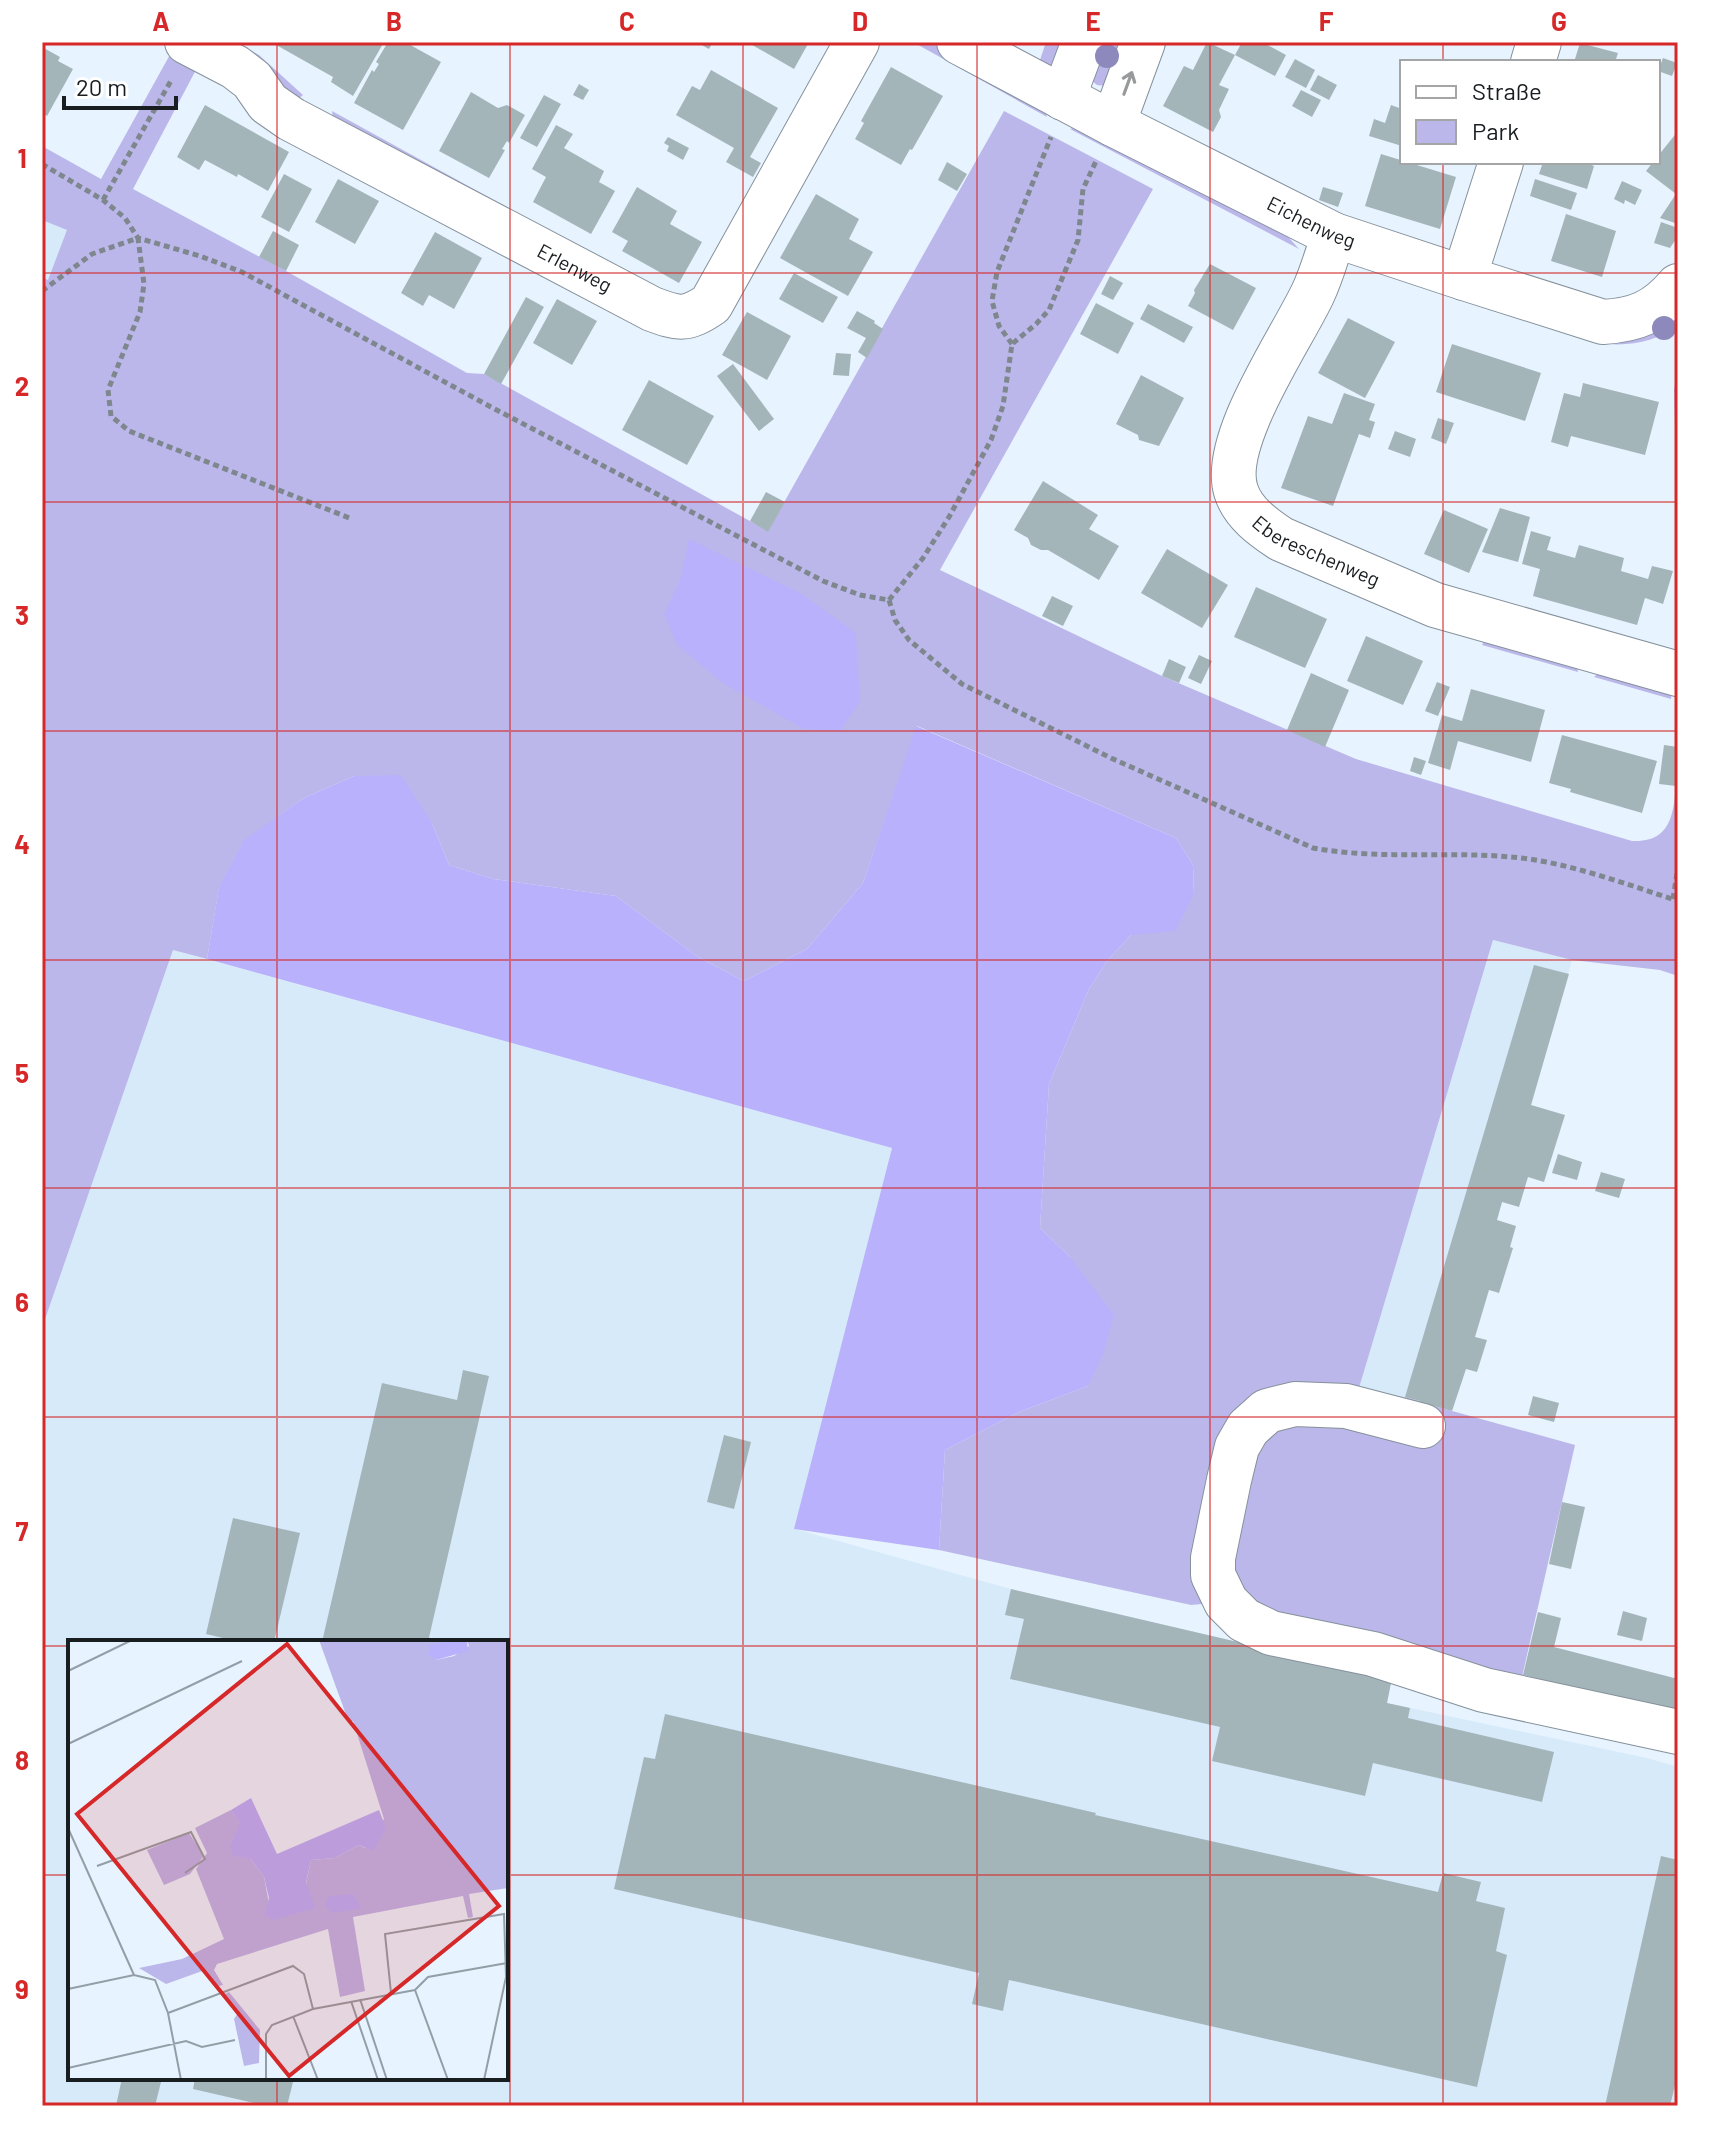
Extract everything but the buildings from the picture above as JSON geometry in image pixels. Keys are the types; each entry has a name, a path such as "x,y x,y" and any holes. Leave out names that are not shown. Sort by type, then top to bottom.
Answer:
{"street":[{"name":"Erlenweg","path":"190,43 235,67 252,80 268,103 291,119 652,309 673,317 694,315 711,304 857,42"},
{"name":"Eichenweg","path":"959,42 1063,98 1106,138 1334,235 1603,322 1624,321 1647,313 1666,300 1678,286"},
{"path":"1063,98 1084,42"},
{"path":"1106,138 1143,42"},
{"path":"1464,278 1500,164"},
{"name":"Ebereschenweg","path":"1334,235 1314,291 1246,419 1236,445 1233,471 1236,491 1245,509 1260,525 1281,539 1435,605 1678,674"},
{"path":"1423,1426 1346,1406 1295,1404 1267,1411 1248,1428 1237,1447 1229,1480 1213,1558 1213,1575 1226,1602 1244,1620 1271,1633 1373,1654 1484,1690 1678,1732"}],"path":[{"path":"103,200 190,43"},
{"path":"1012,344 999,326 992,301 997,272 1054,129 1063,98"},
{"path":"889,600 923,558 991,440 1003,406 1012,344 1049,310 1078,240 1083,189 1106,138"},
{"path":"42,164 103,200 125,218 138,238 144,284 140,312 108,390 111,416 129,431 352,519"},
{"path":"42,291 92,254 138,238 200,256 242,272 823,581 860,595 889,600"},
{"path":"889,600 895,620 909,640 962,684 1111,758 1313,848 1347,854 1508,857 1548,861 1676,900 1678,867"}],"shaded area":[{"path":"42,220 68,230 48,280 42,277"},
{"path":"689,539 802,594 856,633 860,702 840,731 804,729 723,683 677,645 664,614 680,580"},
{"path":"916,726 1176,838 1193,865 1194,894 1175,931 1131,935 1107,961 1089,989 1049,1084 1040,1228 1070,1257 1114,1315 1103,1355 1088,1386 1019,1412 945,1450 939,1550 794,1529 892,1148 207,959 219,887 244,840 304,798 354,776 401,775 432,823 449,865 493,879 616,896 698,957 744,981 807,949 863,883"},
{"path":"1493,940 1572,960 1523,1135 1434,1422 1356,1398"},
{"path":"173,950 892,1148 795,1529 1011,1589 1392,1678 1387,1703 1678,1767 1678,2106 42,2106 42,1328"}],"green space":[{"path":"212,42 236,42 259,55 303,95 293,103"},
{"path":"913,42 930,42 1042,104 1047,117"},
{"path":"1046,42 1073,42 1063,58 1050,66 1040,60"},
{"path":"1098,42 1130,42 1106,86 1092,81"},
{"path":"172,51 198,66 133,189 467,373 484,374 768,531 1004,111 1153,189 940,570 1162,676 1356,759 1632,841 1647,840 1665,828 1673,807 1678,769 1678,976 1660,970 1572,960 1493,940 1356,1398 1278,1398 1202,1604 1191,1605 939,1550 945,1450 1019,1412 1088,1386 1070,1257 1040,1228 1049,1084 1089,989 1107,961 1131,935 1194,894 1193,865 1176,838 917,726 863,883 807,949 744,981 698,957 616,896 493,879 449,865 432,823 354,776 304,798 244,841 219,888 207,959 173,950 42,1328 42,277 48,280 67,230 42,220 42,146 101,179"},
{"path":"332,111 490,198 476,204 334,127"},
{"path":"1082,125 1281,229 1299,249 1070,129"},
{"path":"1678,310 1678,325 1649,340 1628,344 1595,342"},
{"path":"1678,366 1678,538 1674,390"},
{"path":"1487,636 1576,661 1578,672 1482,645"},
{"path":"1603,669 1672,689 1671,699 1594,677"},
{"path":"1405,1397 1420,1401 1419,1405 1427,1407 1427,1404 1575,1445 1519,1690 1257,1613 1222,1548 1239,1468 1271,1423 1399,1409"}]}
